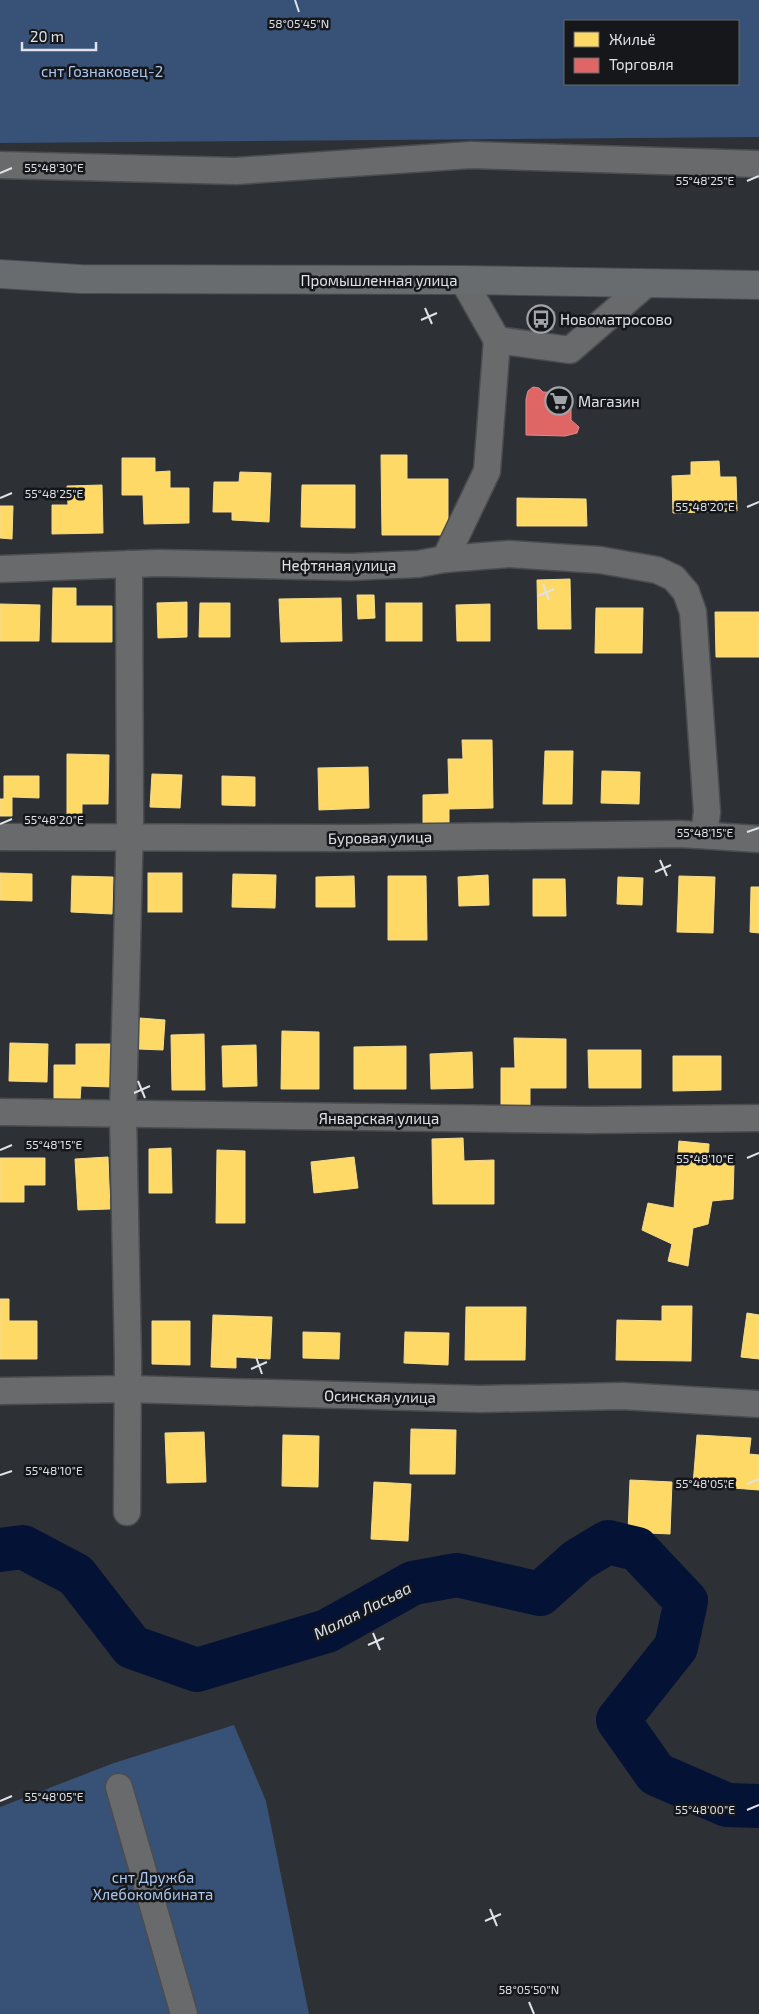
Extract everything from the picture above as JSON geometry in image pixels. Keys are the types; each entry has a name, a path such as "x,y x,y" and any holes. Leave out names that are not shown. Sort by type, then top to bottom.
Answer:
{"main road":[{"name":"Промышленная улица","path":"0,274 80,279 463,280 759,285"}],"street":[{"path":"0,165 236,170 471,155 759,164"},
{"path":"445,559 487,471 497,340 463,280"},
{"path":"497,340 570,350 646,284"},
{"name":"Нефтяная улица","path":"0,569 158,563 350,567 418,564 445,559 509,554 600,560 657,570 674,578 686,592 693,612 707,812 704,834"},
{"path":"127,1512 128,1390 123,1115 130,837 128,564"},
{"name":"Буровая улица","path":"0,837 357,838 704,834 759,839"},
{"name":"Январская улица","path":"0,1112 590,1120 759,1118"},
{"name":"Осинская улица","path":"0,1391 128,1390 480,1398 646,1396 759,1404"},
{"path":"119,1787 184,2014"}],"green space":[{"name":"снт Гознаковец-2","path":"0,0 759,0 759,137 0,143"},
{"name":"снт Дружба Хлебокомбината","path":"234,1725 266,1801 309,2014 0,2014 0,1807 114,1763"}],"building: Жильё":[{"path":"381,455 407,455 407,479 448,479 448,535 382,535"},
{"path":"122,458 155,458 155,472 170,471 170,488 189,488 189,523 144,524 143,495 122,495"},
{"path":"719,461 720,477 736,477 737,511 673,513 672,476 691,475 691,462"},
{"path":"240,472 271,473 269,522 232,520 232,512 213,512 214,482 239,482"},
{"path":"102,485 103,533 52,534 52,505 68,505 67,486"},
{"path":"302,485 355,485 355,528 301,527"},
{"path":"517,498 586,499 587,526 517,526"},
{"path":"0,506 13,506 12,539 0,538"},
{"path":"570,579 571,629 538,629 537,580"},
{"path":"53,588 76,588 76,606 112,606 112,642 52,642"},
{"path":"357,595 374,595 375,618 358,619"},
{"path":"341,598 342,641 281,642 279,599"},
{"path":"187,602 187,637 158,638 157,603"},
{"path":"200,603 230,603 230,637 199,637"},
{"path":"386,603 422,603 422,641 386,641"},
{"path":"0,604 40,605 39,641 0,641"},
{"path":"490,604 490,641 457,641 456,605"},
{"path":"596,608 643,608 642,653 595,653"},
{"path":"715,612 759,612 759,657 716,657"},
{"path":"462,740 492,740 493,808 449,809 449,824 423,824 423,795 449,794 448,759 463,759"},
{"path":"545,751 573,751 572,804 543,804"},
{"path":"67,754 109,755 108,804 82,804 82,819 67,819"},
{"path":"368,767 369,808 319,810 318,768"},
{"path":"602,771 640,772 639,804 601,803"},
{"path":"152,774 182,775 180,808 150,807"},
{"path":"4,776 39,776 39,798 12,797 12,816 0,816 0,799 4,799"},
{"path":"222,776 255,777 255,806 222,805"},
{"path":"0,873 32,874 32,901 0,900"},
{"path":"148,873 182,873 182,912 148,912"},
{"path":"233,874 276,875 275,908 232,907"},
{"path":"488,875 489,905 459,906 458,877"},
{"path":"72,876 113,877 112,914 71,912"},
{"path":"354,876 355,907 316,907 316,877"},
{"path":"388,876 426,876 427,940 388,940"},
{"path":"679,876 715,877 713,933 677,932"},
{"path":"618,877 643,878 642,905 617,904"},
{"path":"533,879 565,879 566,916 533,916"},
{"path":"751,887 759,887 759,933 750,932"},
{"path":"140,1018 165,1020 163,1050 138,1049"},
{"path":"282,1031 319,1032 319,1089 281,1089"},
{"path":"204,1034 205,1090 172,1090 171,1035"},
{"path":"514,1038 566,1039 566,1088 530,1088 530,1107 501,1106 501,1068 515,1068"},
{"path":"10,1043 48,1044 47,1082 9,1081"},
{"path":"76,1044 114,1044 113,1087 81,1086 80,1100 54,1099 54,1065 76,1065"},
{"path":"256,1045 257,1086 223,1087 222,1046"},
{"path":"406,1046 406,1089 354,1089 354,1047"},
{"path":"588,1050 641,1050 641,1088 589,1088"},
{"path":"472,1052 473,1088 431,1089 430,1054"},
{"path":"673,1056 721,1056 721,1090 673,1091"},
{"path":"463,1138 464,1161 494,1160 494,1204 433,1204 432,1139"},
{"path":"679,1141 709,1144 708,1164 734,1163 733,1199 712,1201 708,1224 693,1228 688,1266 668,1261 672,1244 642,1230 648,1203 674,1208"},
{"path":"171,1148 172,1193 149,1193 149,1149"},
{"path":"217,1150 245,1151 245,1223 216,1223"},
{"path":"108,1157 110,1209 78,1210 75,1159"},
{"path":"354,1157 358,1188 314,1193 311,1162"},
{"path":"0,1158 45,1158 45,1185 24,1185 24,1202 0,1202"},
{"path":"0,1299 9,1299 9,1321 37,1321 37,1359 0,1359"},
{"path":"662,1306 692,1306 691,1361 616,1360 617,1320 662,1321"},
{"path":"466,1307 526,1307 525,1360 465,1360"},
{"path":"747,1313 759,1315 759,1359 741,1357"},
{"path":"213,1315 272,1317 270,1359 236,1357 236,1368 211,1367"},
{"path":"152,1321 190,1321 190,1365 152,1364"},
{"path":"303,1332 340,1333 339,1359 303,1358"},
{"path":"405,1332 449,1333 448,1365 404,1363"},
{"path":"411,1429 456,1430 455,1474 410,1474"},
{"path":"204,1432 206,1482 167,1483 165,1433"},
{"path":"283,1435 319,1436 318,1487 282,1486"},
{"path":"697,1435 751,1438 749,1454 759,1455 759,1490 693,1485"},
{"path":"630,1480 672,1482 670,1534 628,1532"},
{"path":"374,1482 411,1484 408,1541 371,1539"}],"building: Торговля":[{"path":"533,387 539,388 543,392 571,393 571,420 579,427 577,433 565,436 526,435 526,399 528,391"}],"building: Прочее":[{"path":"531,309 555,312 553,330 529,327"}],"waterway":[{"name":"Малая Ласьва","path":"0,1550 23,1547 76,1575 132,1647 197,1670 327,1631 413,1583 457,1575 540,1594 578,1560 608,1542 637,1549 686,1601 676,1647 618,1720 656,1774 727,1805 759,1806"}],"place":[{"name":"Новоматросово","path":"541,319"},
{"name":"Магазин","path":"559,401"}]}
